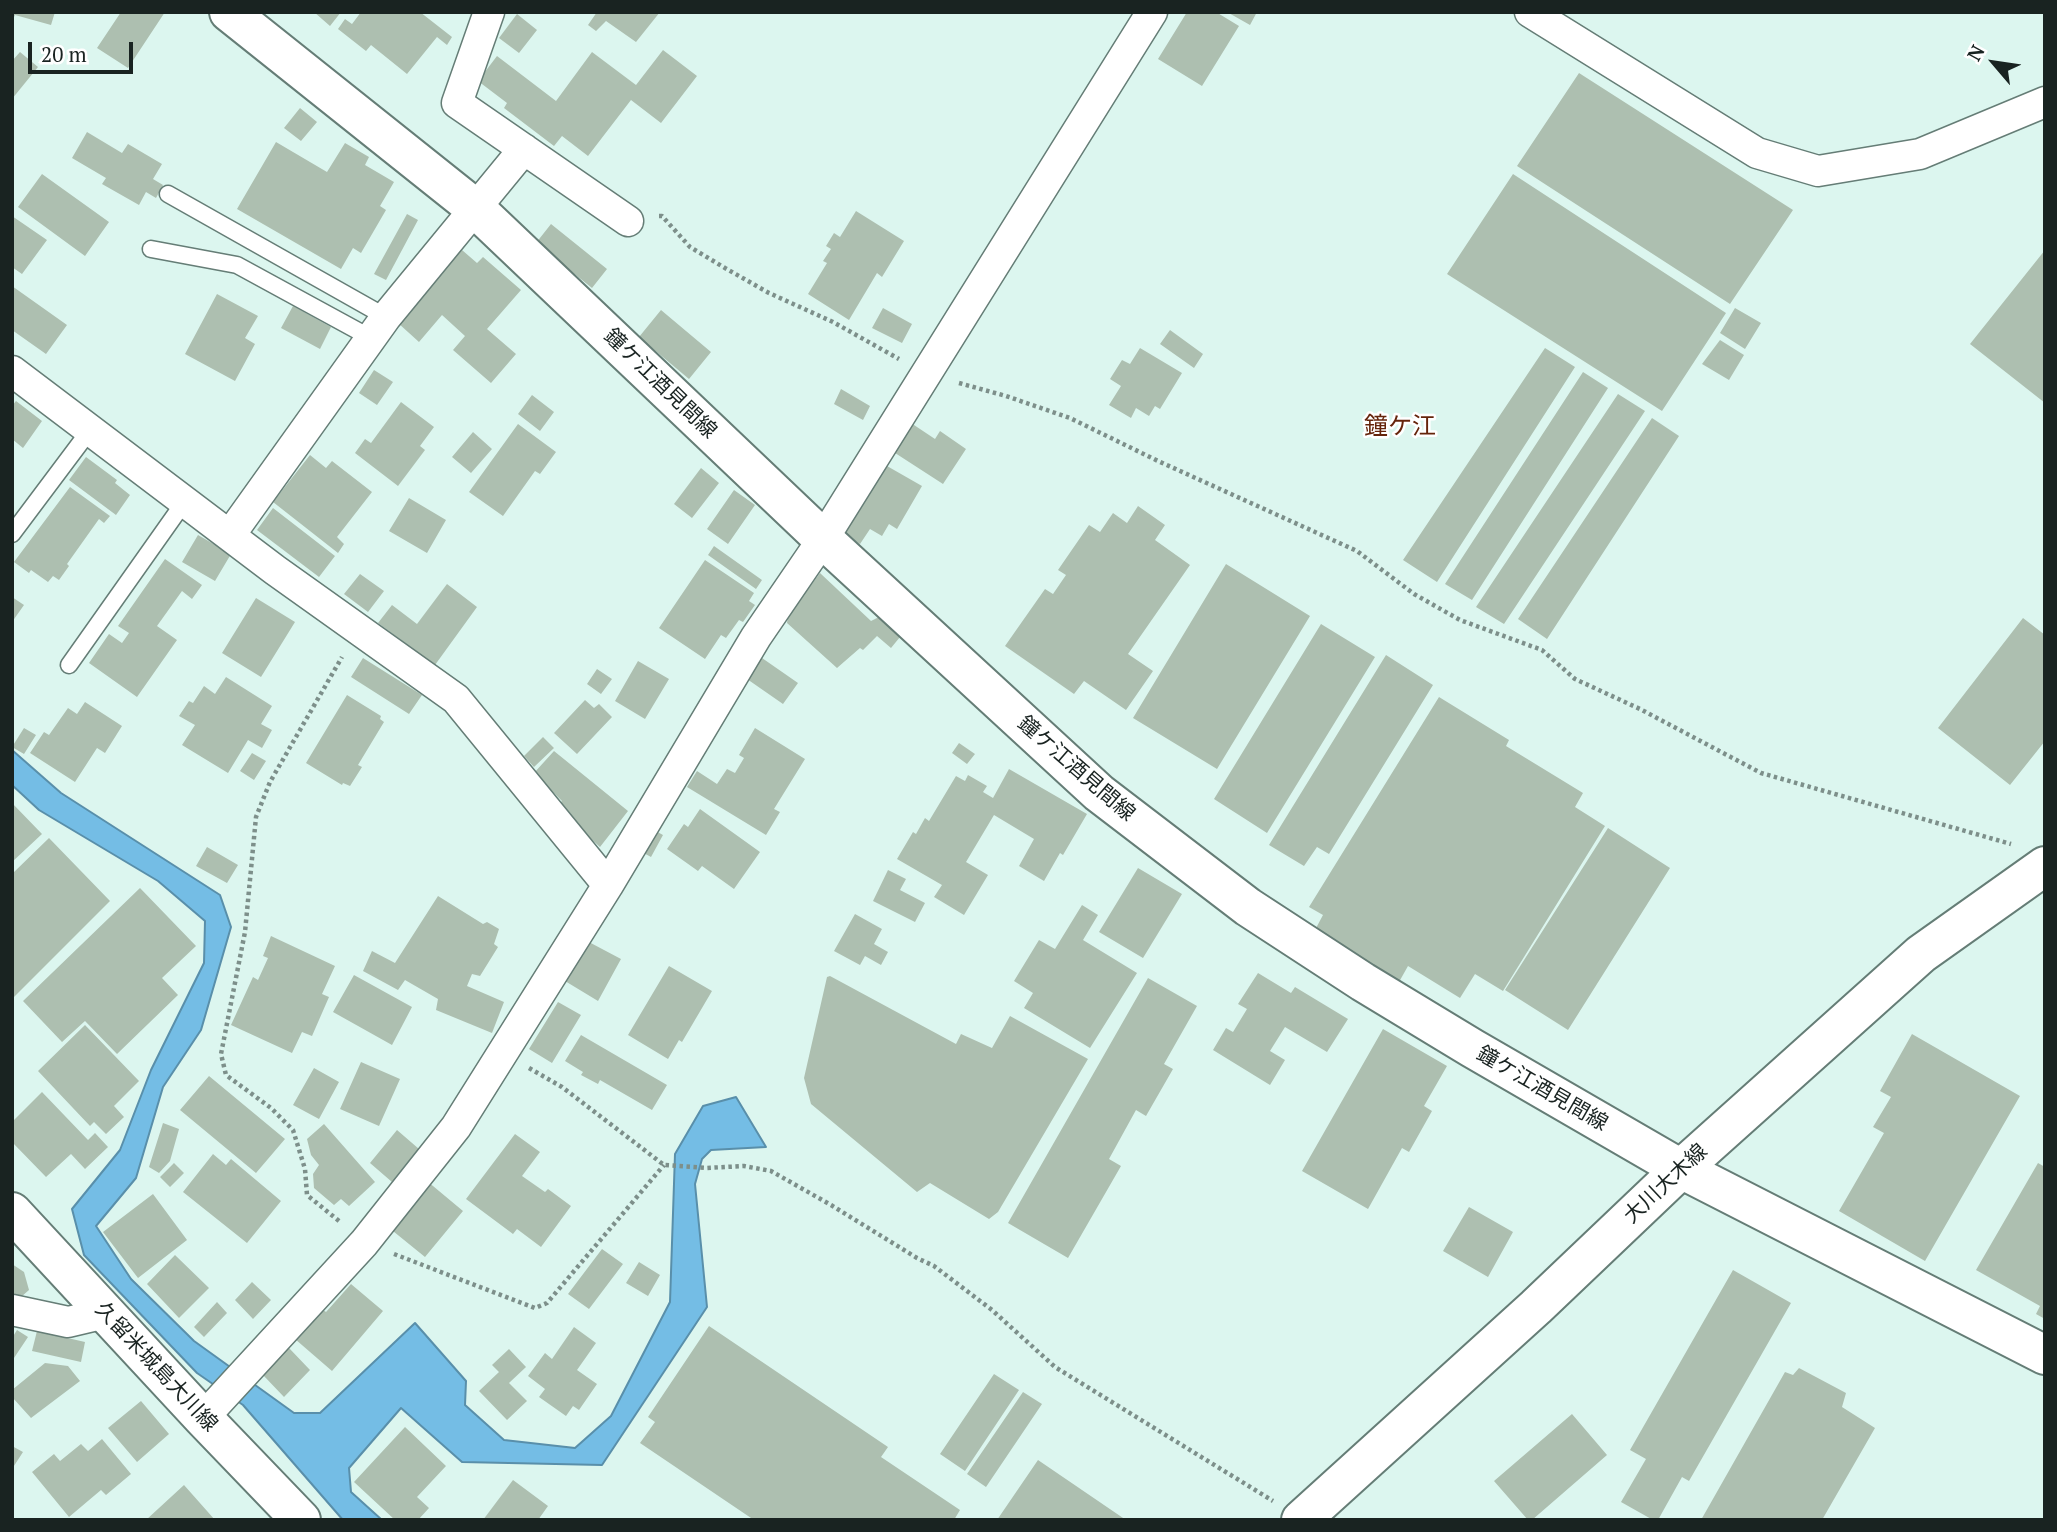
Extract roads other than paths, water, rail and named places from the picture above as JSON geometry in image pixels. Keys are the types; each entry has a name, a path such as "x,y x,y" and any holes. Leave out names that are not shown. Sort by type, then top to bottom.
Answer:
{"main road":[{"name":"鐘ケ江酒見間線","path":"229,12 476,209 822,538 1099,793 1248,907 1363,982 1681,1169 2045,1355"},
{"name":"大川大木線","path":"1302,1519 1536,1307 1681,1169 1921,954 2045,866"},
{"name":"久留米城島大川線","path":"12,1212 106,1313 209,1411 301,1520"}],"street":[{"path":"489,12 457,103 628,222"},
{"path":"209,1411 364,1243 456,1127 505,1053 756,638 926,374 1152,12"},
{"path":"1530,12 1757,153 1818,171 1920,154 2045,102"},
{"path":"230,535 378,328 524,149"},
{"path":"12,371 275,570 456,699 608,885"},
{"path":"12,1310 68,1322 106,1313"}],"lane":[{"path":"168,194 378,328"},
{"path":"150,249 237,265 378,328"},
{"path":"12,534 90,430"},
{"path":"69,665 186,501"}],"water":[{"path":"12,750 61,793 220,895 231,927 201,1030 163,1087 136,1178 96,1226 131,1279 194,1341 294,1413 320,1413 415,1323 466,1381 465,1405 504,1440 575,1448 611,1416 670,1302 675,1154 703,1106 736,1097 766,1147 711,1150 702,1159 695,1184 707,1307 602,1465 462,1462 401,1408 349,1468 351,1492 382,1520 343,1520 243,1405 197,1373 84,1255 72,1209 120,1150 151,1070 204,963 205,921 158,881 39,810 12,785"}],"district":[{"name":"鐘ケ江","path":"1400,427"}]}
